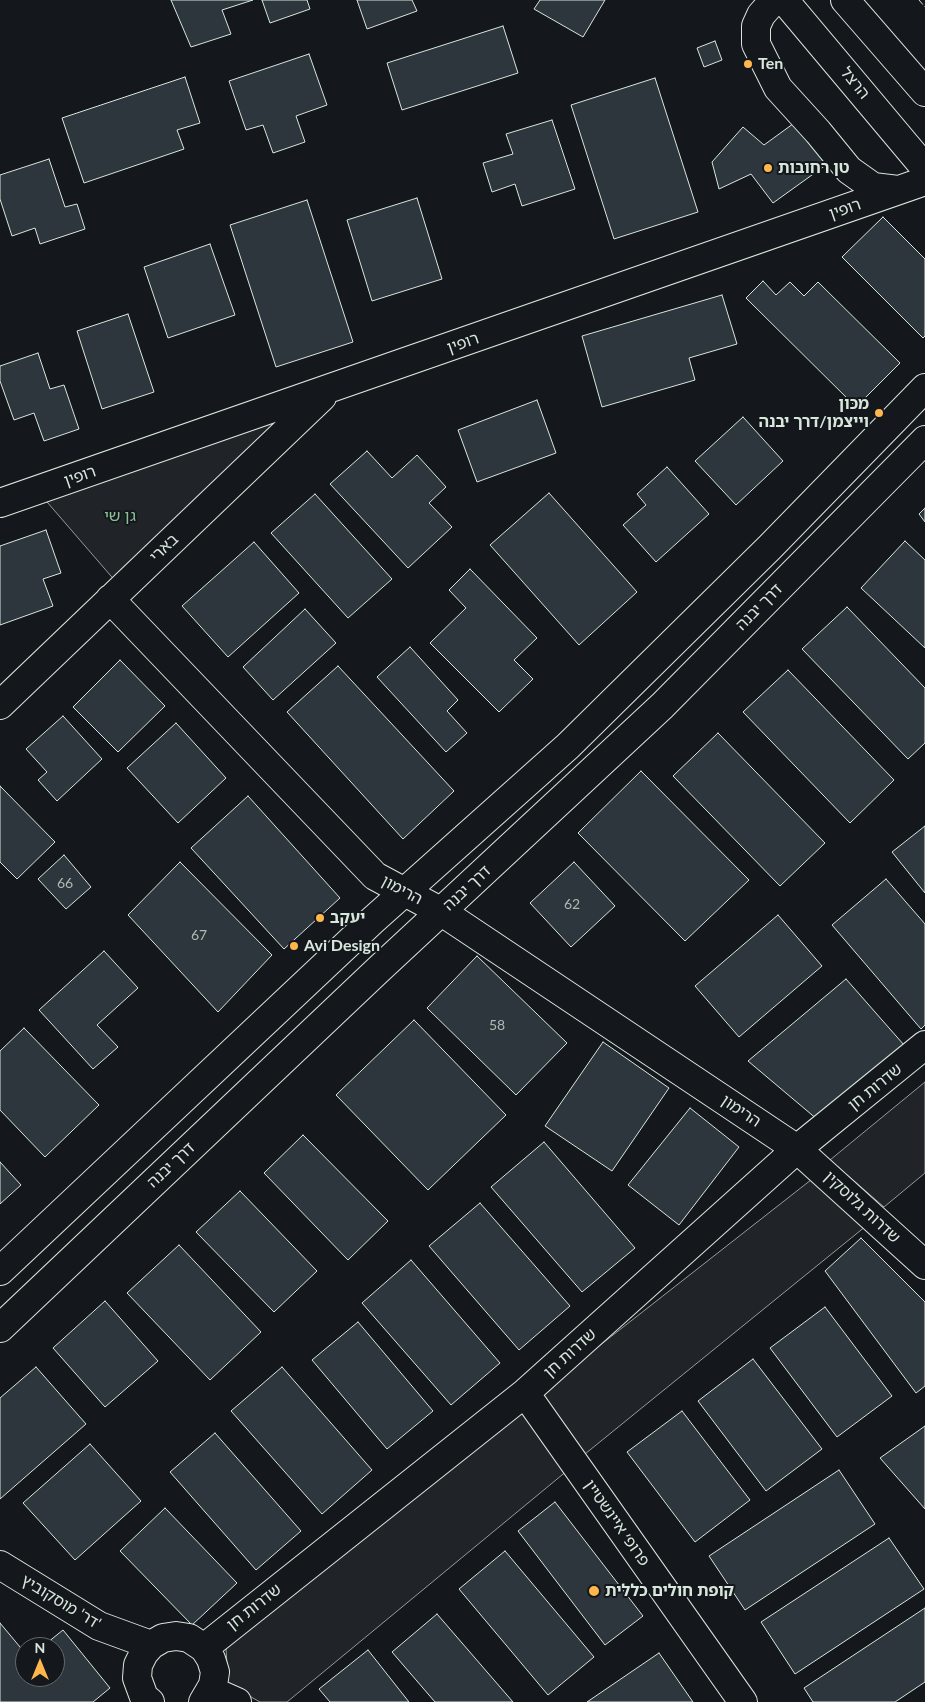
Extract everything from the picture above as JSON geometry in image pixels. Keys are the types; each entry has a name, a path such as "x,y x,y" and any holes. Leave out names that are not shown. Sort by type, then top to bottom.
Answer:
{"street":[{"path":"774,0 761,15 756,26 756,44 778,88 849,170 873,186 898,190"},
{"name":"הרצל","path":"784,0 925,168"},
{"path":"845,0 925,92"},
{"name":"רופין","path":"0,504 925,181"},
{"path":"0,1271 373,920 407,892 568,746 770,547 925,388"},
{"name":"בארי","path":"0,704 329,390"},
{"name":"דרך יבנה","path":"0,1328 662,706 925,440"},
{"name":"הרימון","path":"110,599 375,876 442,912 798,1149"},
{"name":"שדרות חן","path":"204,1648 525,1393 798,1149 925,1046"},
{"name":"שדרות גלוסקין","path":"798,1149 925,1265"},
{"name":"פרופ׳ איינשטיין","path":"525,1393 743,1702"},
{"name":"דר' מוסקוביץ'","path":"0,1565 99,1626 151,1645"},
{"path":"149,1702 144,1697 137,1678 138,1665 144,1653 151,1645 163,1638 176,1636 189,1638 204,1648 211,1659 215,1672 207,1696 237,1702"}],"green space":[{"name":"גן שי","path":"301,407 117,583 41,495"},
{"path":"925,1082 925,1173 884,1207 830,1160"},
{"path":"816,1176 866,1226 585,1454 539,1393"},
{"path":"521,1404 568,1470 287,1702 260,1702 228,1684 226,1648"}],"building":[{"path":"171,0 253,0 222,10 231,34 191,47"},
{"path":"262,0 307,0 310,9 270,23"},
{"path":"357,0 412,0 417,11 367,29"},
{"path":"540,0 605,0 583,37 534,9"},
{"path":"503,26 518,73 402,110 387,63"},
{"path":"715,41 722,60 704,67 697,48"},
{"path":"309,54 327,105 296,116 305,142 273,153 263,125 246,130 229,81"},
{"path":"185,77 200,123 177,130 184,149 84,183 62,118"},
{"path":"655,78 698,212 614,239 571,105"},
{"path":"552,120 575,189 522,206 515,184 492,192 483,163 513,154 506,134"},
{"name":"טן רחובות","path":"797,121 830,162 773,203 751,174 719,189 712,162 743,127 764,145"},
{"path":"49,159 65,207 77,204 85,229 40,244 35,228 12,236 0,199 0,175"},
{"path":"417,198 442,279 372,301 347,220"},
{"path":"307,200 353,342 276,367 230,225"},
{"path":"883,217 925,259 925,336 923,338 842,257"},
{"path":"210,244 235,315 168,338 144,267"},
{"path":"763,281 776,295 790,282 804,296 818,282 900,363 856,407 746,298"},
{"path":"722,295 737,344 689,358 695,380 602,407 582,336"},
{"path":"128,314 154,392 102,409 77,331"},
{"path":"38,353 50,389 64,385 79,429 44,441 34,413 14,420 0,381 0,366"},
{"path":"537,400 556,453 477,482 458,430"},
{"path":"743,417 783,461 736,505 695,461"},
{"path":"367,451 392,478 417,455 446,487 429,503 452,527 408,568 330,484"},
{"path":"667,467 709,514 656,562 623,525 646,505 637,494"},
{"path":"549,493 637,592 579,645 490,545"},
{"path":"315,494 392,579 348,618 271,533"},
{"path":"925,508 925,522 919,514"},
{"path":"46,530 61,573 43,579 53,606 0,625 0,546"},
{"path":"905,541 925,560 925,648 861,588"},
{"path":"254,542 299,593 228,657 182,606"},
{"path":"470,569 537,638 514,660 533,679 499,712 430,643 466,608 449,590"},
{"path":"847,607 925,688 925,743 908,759 802,649"},
{"path":"305,609 336,643 273,700 243,667"},
{"path":"410,647 458,700 447,711 467,733 446,752 377,677"},
{"path":"120,660 165,706 118,752 73,707"},
{"path":"338,666 454,791 403,839 287,712"},
{"path":"788,670 894,780 850,823 743,712"},
{"path":"63,716 102,759 57,801 38,780 47,772 26,749"},
{"path":"176,723 226,778 178,823 127,768"},
{"path":"718,733 825,843 780,886 673,776"},
{"path":"641,771 749,880 685,941 578,833"},
{"path":"0,786 55,842 17,879 0,862"},
{"path":"248,796 340,898 284,949 191,848"},
{"path":"925,826 925,893 892,852"},
{"path":"64,855 91,887 66,909 38,879"},
{"path":"180,862 272,955 218,1012 128,915"},
{"path":"574,862 615,906 571,947 530,903"},
{"path":"886,879 925,924 925,1025 921,1029 832,925"},
{"path":"778,915 822,966 739,1037 695,986"},
{"path":"104,951 138,988 97,1025 118,1047 93,1069 39,1010"},
{"path":"477,956 567,1043 516,1095 427,1008"},
{"path":"846,979 904,1045 818,1120 748,1061"},
{"path":"414,1020 506,1115 428,1190 336,1095"},
{"path":"24,1028 99,1105 45,1157 0,1110 0,1051"},
{"path":"603,1042 669,1088 612,1171 545,1126"},
{"path":"690,1108 739,1147 679,1225 628,1185"},
{"path":"303,1135 388,1221 348,1260 264,1173"},
{"path":"544,1142 635,1248 582,1292 491,1187"},
{"path":"0,1162 21,1185 0,1204"},
{"path":"240,1191 317,1271 274,1312 196,1232"},
{"path":"480,1203 570,1306 519,1350 429,1246"},
{"path":"861,1238 925,1302 925,1386 916,1393 825,1271"},
{"path":"179,1245 261,1332 210,1380 127,1293"},
{"path":"411,1260 500,1363 451,1405 362,1303"},
{"path":"105,1301 158,1361 105,1407 53,1348"},
{"path":"825,1307 892,1396 837,1437 770,1348"},
{"path":"358,1322 433,1411 387,1449 312,1360"},
{"path":"753,1359 822,1449 766,1491 698,1401"},
{"path":"36,1367 86,1424 0,1499 0,1398"},
{"path":"282,1367 372,1470 322,1514 231,1411"},
{"path":"682,1411 750,1500 695,1542 627,1452"},
{"path":"925,1426 925,1509 880,1458"},
{"path":"215,1433 301,1531 256,1570 170,1472"},
{"path":"90,1444 141,1501 75,1560 23,1503"},
{"path":"839,1470 875,1524 745,1610 709,1556"},
{"name":"קופת חולים כללית","path":"555,1502 643,1616 605,1645 518,1531"},
{"path":"165,1508 237,1583 192,1625 120,1551"},
{"path":"889,1538 924,1589 795,1674 761,1622"},
{"path":"505,1551 594,1657 548,1695 459,1589"},
{"path":"925,1608 925,1682 895,1702 813,1702 804,1688"},
{"path":"437,1614 513,1702 435,1702 392,1652"},
{"path":"0,1623 15,1641 15,1687 65,1687 65,1637 54,1637 63,1630 110,1688 93,1702 0,1702"},
{"path":"368,1650 409,1702 330,1702 319,1689"},
{"path":"659,1653 693,1702 587,1702"}],"fence":[{"path":"919,0 925,7"}],"place":[{"name":"Ten","path":"748,64"},
{"name":"טן רחובות","path":"768,168"},
{"name":"מכון וייצמן/דרך יבנה","path":"879,413"},
{"name":"יעקב","path":"320,918"},
{"name":"Avi Design","path":"294,946"},
{"name":"קופת חולים כללית","path":"594,1591"}]}
